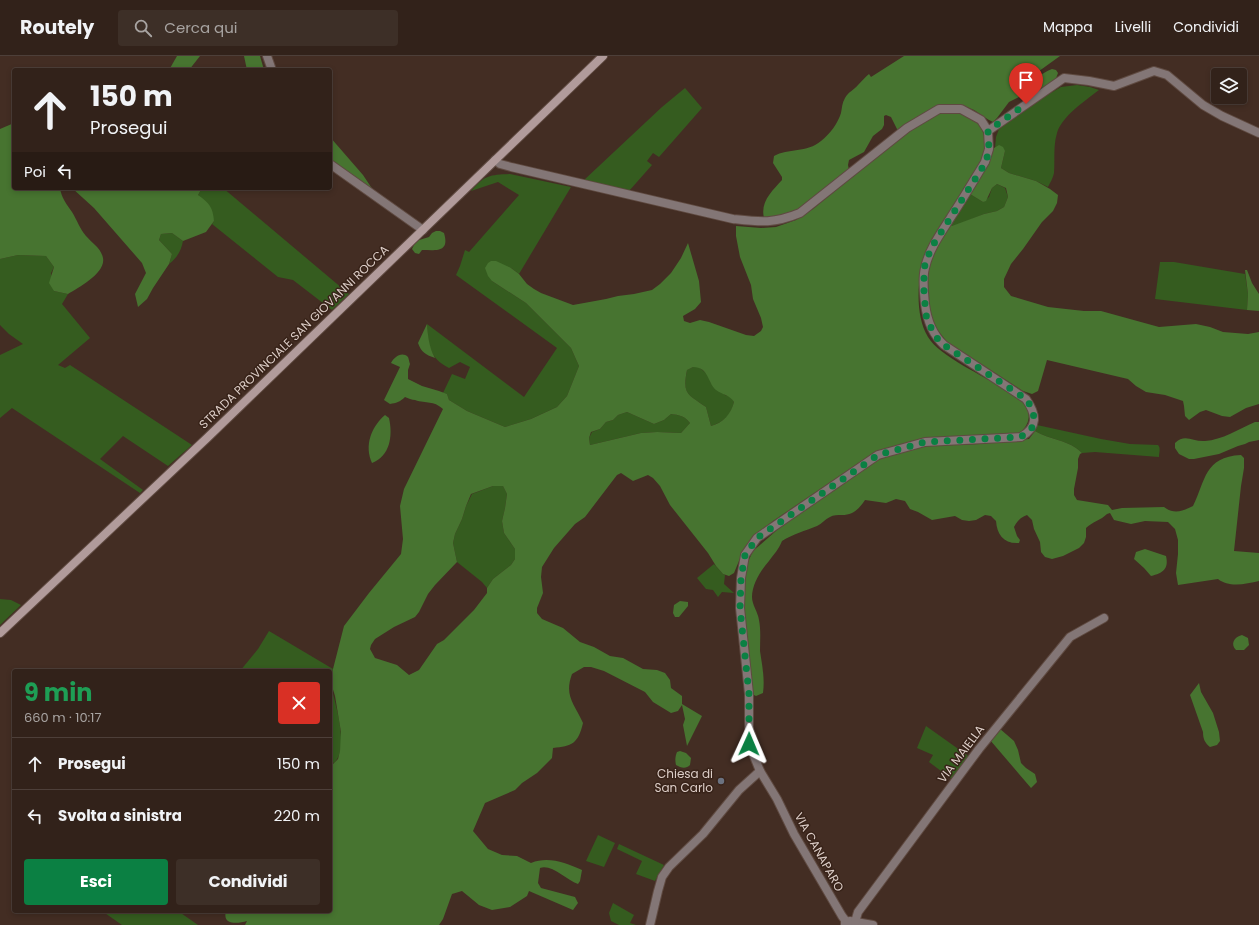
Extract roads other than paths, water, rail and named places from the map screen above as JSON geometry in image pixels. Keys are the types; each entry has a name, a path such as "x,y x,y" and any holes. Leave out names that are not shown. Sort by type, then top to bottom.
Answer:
{"main road":[{"name":"STRADA PROVINCIALE SAN GIOVANNI ROCCA","path":"0,633 212,434 603,56"}],"street":[{"path":"267,56 271,68"},
{"path":"495,160 500,164 732,219 760,222 783,220 800,213 907,128 939,109 961,109 981,120 988,131 1064,78 1114,86 1154,70 1167,75 1203,104 1222,116 1259,133"},
{"name":"VIA CANAPARO","path":"873,925 854,922 845,923 760,771 749,744 749,694 740,608 742,566 745,555 757,538 878,455 925,442 1020,437 1029,432 1034,416 1026,399 939,341 929,324 926,315 924,268 931,248 986,162 989,149 988,131"},
{"path":"332,165 423,230"},
{"name":"VIA MAIELLA","path":"854,922 858,912 1026,690 1070,637 1104,618"},
{"path":"650,925 662,878 669,866 703,834 740,790 760,771"}],"place":[{"name":"Chiesa di San Carlo","path":"721,781"}]}
